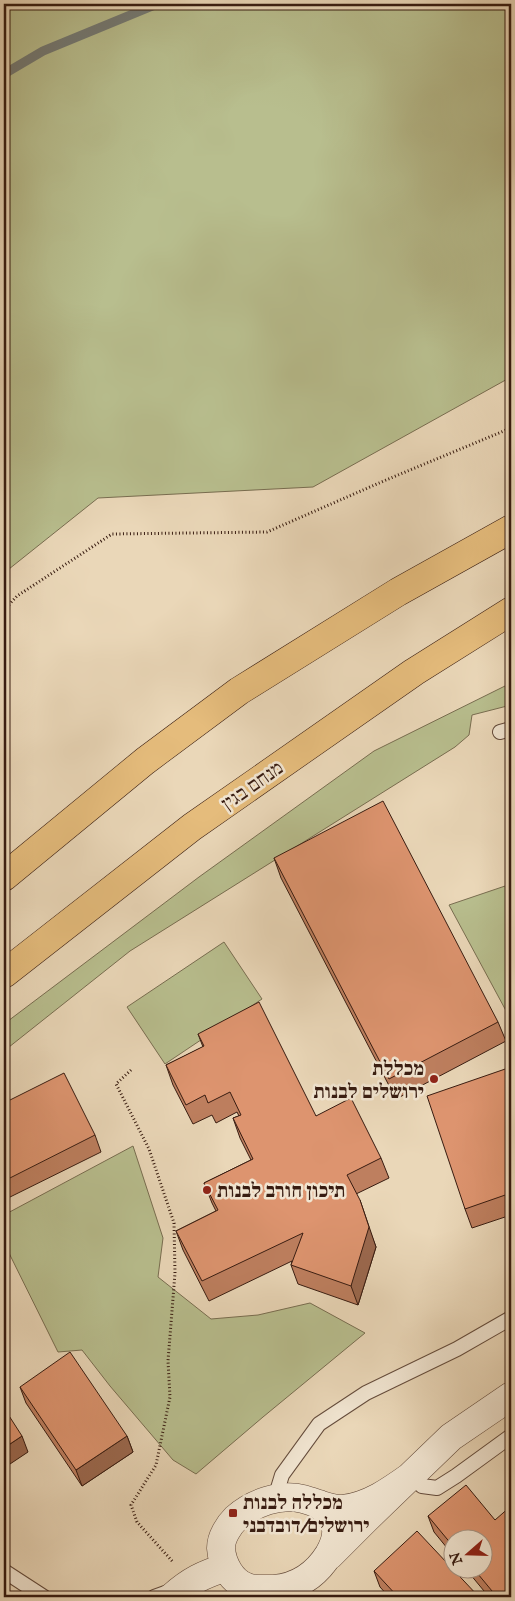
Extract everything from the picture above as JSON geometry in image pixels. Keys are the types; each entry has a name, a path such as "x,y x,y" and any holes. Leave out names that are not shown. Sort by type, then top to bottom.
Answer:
{"highway":[{"path":"4,877 145,760 239,691 398,592 511,529"},
{"name":"מנחם בגין","path":"4,974 192,827 414,672 511,611"}],"street":[{"path":"291,1597 451,1437 511,1396"},
{"path":"319,1504 332,1518 336,1529 334,1545 319,1568 301,1581 282,1588 264,1589 247,1587 234,1580 226,1567 221,1548 224,1534 235,1519 252,1506 275,1498 300,1498 342,1509 385,1495 411,1476"},
{"path":"182,1589 199,1576 226,1567"}],"lane":[{"path":"275,1498 282,1475 319,1424 366,1393 457,1349 511,1318"},
{"path":"411,1476 422,1486 437,1488 511,1436"},
{"path":"4,1571 44,1597"},
{"path":"154,1597 182,1589"}],"path":[{"path":"4,8 13,4"},
{"path":"4,610 17,596 112,534 267,532 511,428"},
{"path":"131,1070 116,1084 149,1149 174,1223 175,1273 168,1361 170,1397 156,1465 131,1505 137,1522 182,1589"}],"green space":[{"path":"4,4 511,4 511,377 313,487 98,498 4,573"},
{"path":"511,683 511,705 472,715 469,735 455,747 130,951 4,1051 4,1024 199,877 374,751"},
{"path":"511,884 511,1020 449,905"},
{"path":"224,942 262,999 165,1064 127,1007"},
{"path":"133,1146 163,1238 158,1277 211,1319 258,1315 310,1303 365,1333 196,1474 173,1460 82,1350 58,1352 4,1243 4,1215"}],"building":[{"path":"383,801 498,1022 389,1079 274,858"},
{"path":"259,1002 316,1116 351,1098 381,1158 347,1175 360,1200 369,1227 351,1286 291,1265 303,1233 202,1281 176,1231 218,1210 204,1183 253,1159 233,1118 241,1115 230,1092 208,1103 205,1095 186,1105 166,1065 204,1046 198,1034"},
{"path":"511,1067 511,1193 465,1209 427,1096"},
{"path":"64,1073 95,1135 4,1181 4,1103"},
{"path":"70,1352 127,1436 76,1470 20,1387"},
{"path":"4,1408 22,1436 4,1448"},
{"path":"466,1485 495,1520 511,1506 511,1587 497,1597 481,1578 492,1578 492,1528 442,1528 442,1533 428,1516"},
{"path":"417,1531 442,1558 442,1578 461,1578 479,1597 398,1597 374,1571"}],"waterway":[{"path":"4,74 43,51 157,4"}],"place":[{"name":"מכללת ירושלים לבנות","path":"434,1079"},
{"name":"תיכון חורב לבנות","path":"207,1190"},
{"name":"מכללה לבנות ירושלים/דובדבני","path":"233,1513"}]}
